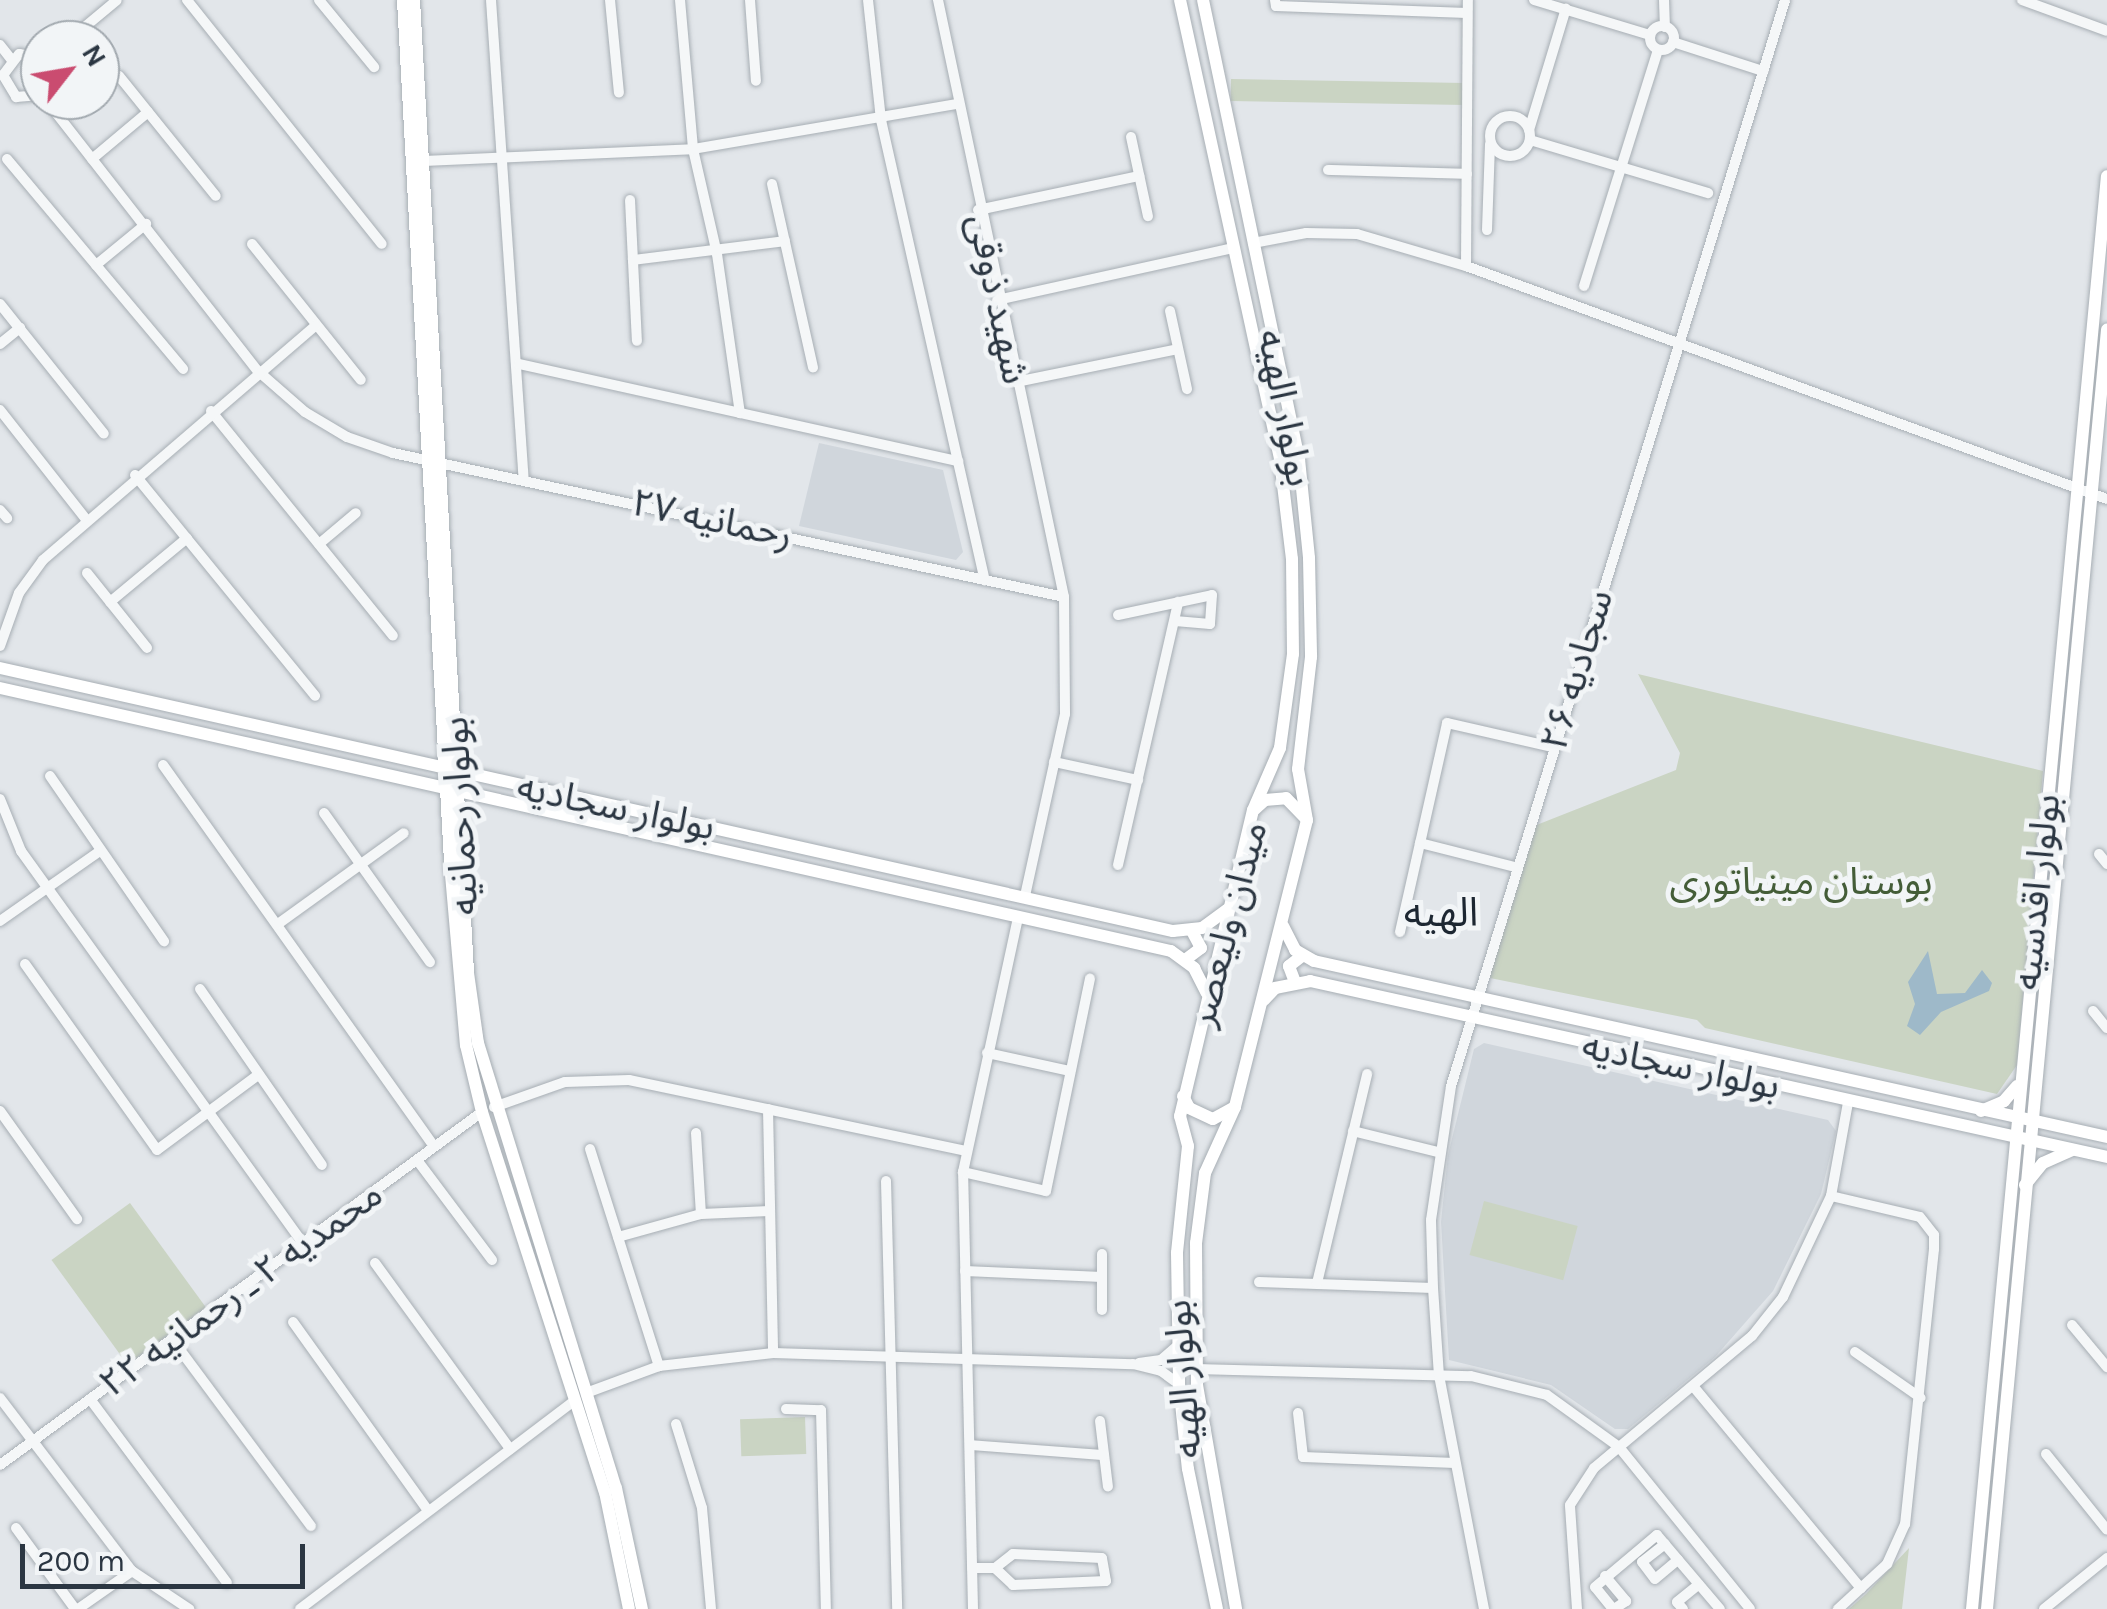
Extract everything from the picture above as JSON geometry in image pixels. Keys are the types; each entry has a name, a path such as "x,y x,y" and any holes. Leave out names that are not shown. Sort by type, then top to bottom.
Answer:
{"main road":[{"name":"بولوار رحمانیه","path":"403,0 417,161 457,974 488,1110 580,1397 606,1492 630,1609"},
{"name":"بولوار رحمانیه","path":"414,0 417,161"},
{"name":"بولوار الهیه","path":"1180,0 1280,460 1292,559 1293,654 1274,764 1253,810"},
{"name":"بولوار الهیه","path":"1203,0 1298,459 1310,558 1312,657 1298,770 1306,820"},
{"name":"بولوار اقدسیه","path":"1972,1609 2014,1120 2107,176"},
{"path":"1234,248 1253,243"},
{"name":"بولوار اقدسیه","path":"1987,1609 2107,330"},
{"name":"بولوار رحمانیه","path":"433,460 460,772 468,973 488,1110"},
{"name":"بولوار سجادیه","path":"0,668 1192,931"},
{"name":"بولوار سجادیه","path":"0,688 1171,951 1185,960"},
{"path":"1274,764 1284,776 1298,770"},
{"name":"میدان ولیعصر","path":"1188,1146 1183,1096 1253,810 1265,800 1286,798 1306,820 1235,1107 1212,1150"},
{"path":"1208,994 1185,960 1201,948 1192,931 1228,909"},
{"path":"1262,1002 1295,982 1289,966 1302,956 1282,924"},
{"name":"بولوار سجادیه","path":"1302,956 2014,1120 2107,1137"},
{"name":"بولوار سجادیه","path":"1295,982 2107,1157"},
{"path":"1979,1112 1998,1106 2018,1084"},
{"path":"1183,1096 1189,1108 1212,1119 1235,1107"},
{"path":"1188,1146 1205,1139 1212,1150"},
{"name":"بولوار الهیه","path":"1188,1146 1177,1346 1188,1469 1217,1609"},
{"name":"بولوار الهیه","path":"1212,1150 1196,1243 1196,1369 1236,1609"},
{"path":"2024,1187 2043,1163 2073,1150"},
{"name":"بولوار رحمانیه","path":"580,1397 616,1488 642,1609"}],"street":[{"path":"93,20 117,0"},
{"path":"187,0 382,244"},
{"path":"319,0 374,67"},
{"path":"491,0 506,159 524,478"},
{"path":"610,0 620,92"},
{"path":"680,0 694,149 717,254 740,413"},
{"path":"750,0 756,81"},
{"path":"868,0 881,120 985,580"},
{"name":"شهید ذوقی","path":"938,0 978,210 1064,598 1069,668 1054,762 1025,896"},
{"path":"1276,0 1276,6 1468,13"},
{"path":"1466,266 1468,0"},
{"path":"1534,0 1566,8 1580,6 1650,35 1658,50"},
{"path":"1664,0 1666,27 1673,42"},
{"name":"سجادیه ۲۶","path":"1484,1609 1439,1376 1432,1288 1438,1152 1474,997 1785,0"},
{"path":"2022,0 2107,31"},
{"path":"1490,143 1496,152 1516,156 1530,135 1566,8"},
{"path":"1650,35 1666,27"},
{"path":"1584,286 1658,50 1673,42 1763,71"},
{"path":"0,46 11,59"},
{"path":"4,95 3,75 11,59 20,56"},
{"path":"120,77 216,196"},
{"path":"417,161 694,149 881,120 956,104"},
{"path":"92,160 148,112"},
{"path":"1487,230 1490,143 1494,122 1503,116 1514,116 1530,135 1620,168 1708,193"},
{"name":"رحمانیه ۲۷","path":"61,120 258,371 305,412 347,436 433,460 1064,598"},
{"path":"1132,137 1148,216"},
{"path":"7,159 183,369"},
{"path":"1328,170 1468,174"},
{"path":"978,210 1140,176"},
{"path":"772,184 813,367"},
{"path":"630,200 637,341"},
{"path":"96,265 146,224"},
{"path":"1253,243 1306,233 1357,234 1466,266 2107,499"},
{"path":"633,260 717,254 785,242"},
{"path":"252,244 361,380"},
{"path":"997,300 1234,248"},
{"path":"0,304 104,434"},
{"path":"1170,311 1187,389"},
{"path":"0,646 19,593 85,518 316,325"},
{"path":"0,344 20,328"},
{"path":"1016,382 1178,348"},
{"path":"519,364 958,462"},
{"path":"0,410 85,518"},
{"path":"212,411 393,636"},
{"path":"134,475 315,696"},
{"path":"319,544 356,513"},
{"path":"110,602 187,538"},
{"path":"87,573 147,648"},
{"path":"1118,615 1212,595 1210,624 1174,621"},
{"path":"1118,865 1178,602"},
{"path":"1400,932 1447,723 1552,747"},
{"path":"1054,762 1138,780"},
{"path":"164,766 434,1147"},
{"path":"50,776 164,940"},
{"path":"0,799 21,851 46,888 211,1110 303,1243"},
{"path":"324,812 430,962"},
{"path":"278,924 404,833"},
{"path":"1420,843 1515,868"},
{"path":"0,921 100,851"},
{"path":"973,1609 964,1172 1018,917"},
{"path":"24,964 156,1150 258,1075"},
{"path":"964,1172 1046,1192 1090,978"},
{"path":"200,989 322,1165"},
{"path":"2093,1010 2107,1028"},
{"path":"987,1053 1070,1070"},
{"path":"1317,1283 1366,1074"},
{"name":"محمدیه ۲ ـ رحمانیه ۲۲","path":"0,1465 488,1110 588,1079 628,1080 966,1152"},
{"path":"1577,1609 1567,1542 1570,1504 1594,1468 1752,1336 1784,1297 1831,1196 1848,1102"},
{"path":"768,1108 773,1353"},
{"path":"0,1111 78,1219"},
{"path":"1353,1130 1438,1152"},
{"path":"696,1132 700,1214"},
{"path":"590,1150 659,1366"},
{"path":"417,1160 492,1260"},
{"path":"886,1181 894,1356 896,1609"},
{"path":"1831,1196 1928,1224 1934,1249 1906,1524 1887,1564 1838,1609"},
{"path":"618,1238 700,1214 770,1211"},
{"path":"1102,1254 1102,1310"},
{"path":"376,1263 510,1449"},
{"path":"965,1271 1102,1277"},
{"path":"1259,1282 1432,1288"},
{"path":"293,1322 426,1509"},
{"path":"2072,1324 2107,1367"},
{"path":"172,1339 310,1526"},
{"path":"1134,1364 1161,1360 1177,1346"},
{"path":"1855,1352 1921,1398"},
{"path":"300,1609 426,1509 580,1397 659,1366 773,1353 970,1358 1134,1364 1161,1370 1180,1384"},
{"path":"1196,1369 1439,1376 1511,1382 1547,1395 1619,1448 1750,1609"},
{"path":"1694,1386 1861,1588"},
{"path":"0,1398 132,1571 189,1609"},
{"path":"90,1398 227,1583"},
{"path":"786,1409 821,1410 826,1609"},
{"path":"1298,1413 1303,1458 1455,1463"},
{"path":"1100,1420 1108,1487"},
{"path":"676,1424 702,1508 711,1609"},
{"path":"970,1445 1104,1455"},
{"path":"2046,1454 2107,1530"},
{"path":"16,1528 76,1609 132,1571"},
{"path":"1614,1609 1626,1601 1606,1576 1657,1535 1720,1609"},
{"path":"1665,1544 1642,1562 1655,1579 1678,1560"},
{"path":"972,1568 995,1568 1013,1554 1102,1558 1106,1581 1013,1585 995,1568"},
{"path":"2044,1609 2107,1558"},
{"path":"1683,1609 1677,1602 1699,1584"},
{"path":"1700,1609 1711,1599"}],"shaded area":[{"path":"819,443 943,470 963,552 956,560 799,526"},
{"path":"1484,1043 1828,1120 1836,1131 1821,1194 1773,1291 1715,1357 1628,1429 1615,1429 1551,1385 1449,1360 1441,1222 1448,1155 1474,1049"}],"green space":[{"path":"1231,79 1466,83 1466,105 1231,101"},
{"name":"بوستان مینیاتوری","path":"1638,674 2043,771 2017,1065 1997,1094 1705,1028 1697,1020 1485,977 1534,826 1676,770 1680,753"},
{"path":"1484,1201 1578,1226 1563,1280 1470,1255"},
{"path":"130,1203 206,1307 127,1364 52,1260"},
{"path":"805,1417 806,1454 741,1456 740,1419"},
{"path":"1909,1548 1902,1609 1849,1609 1866,1594"}],"water":[{"path":"1928,951 1937,994 1965,993 1982,970 1992,983 1989,991 1941,1012 1920,1035 1907,1026 1915,1004 1908,982"}],"district":[{"name":"الهیه","path":"1441,913"}]}
